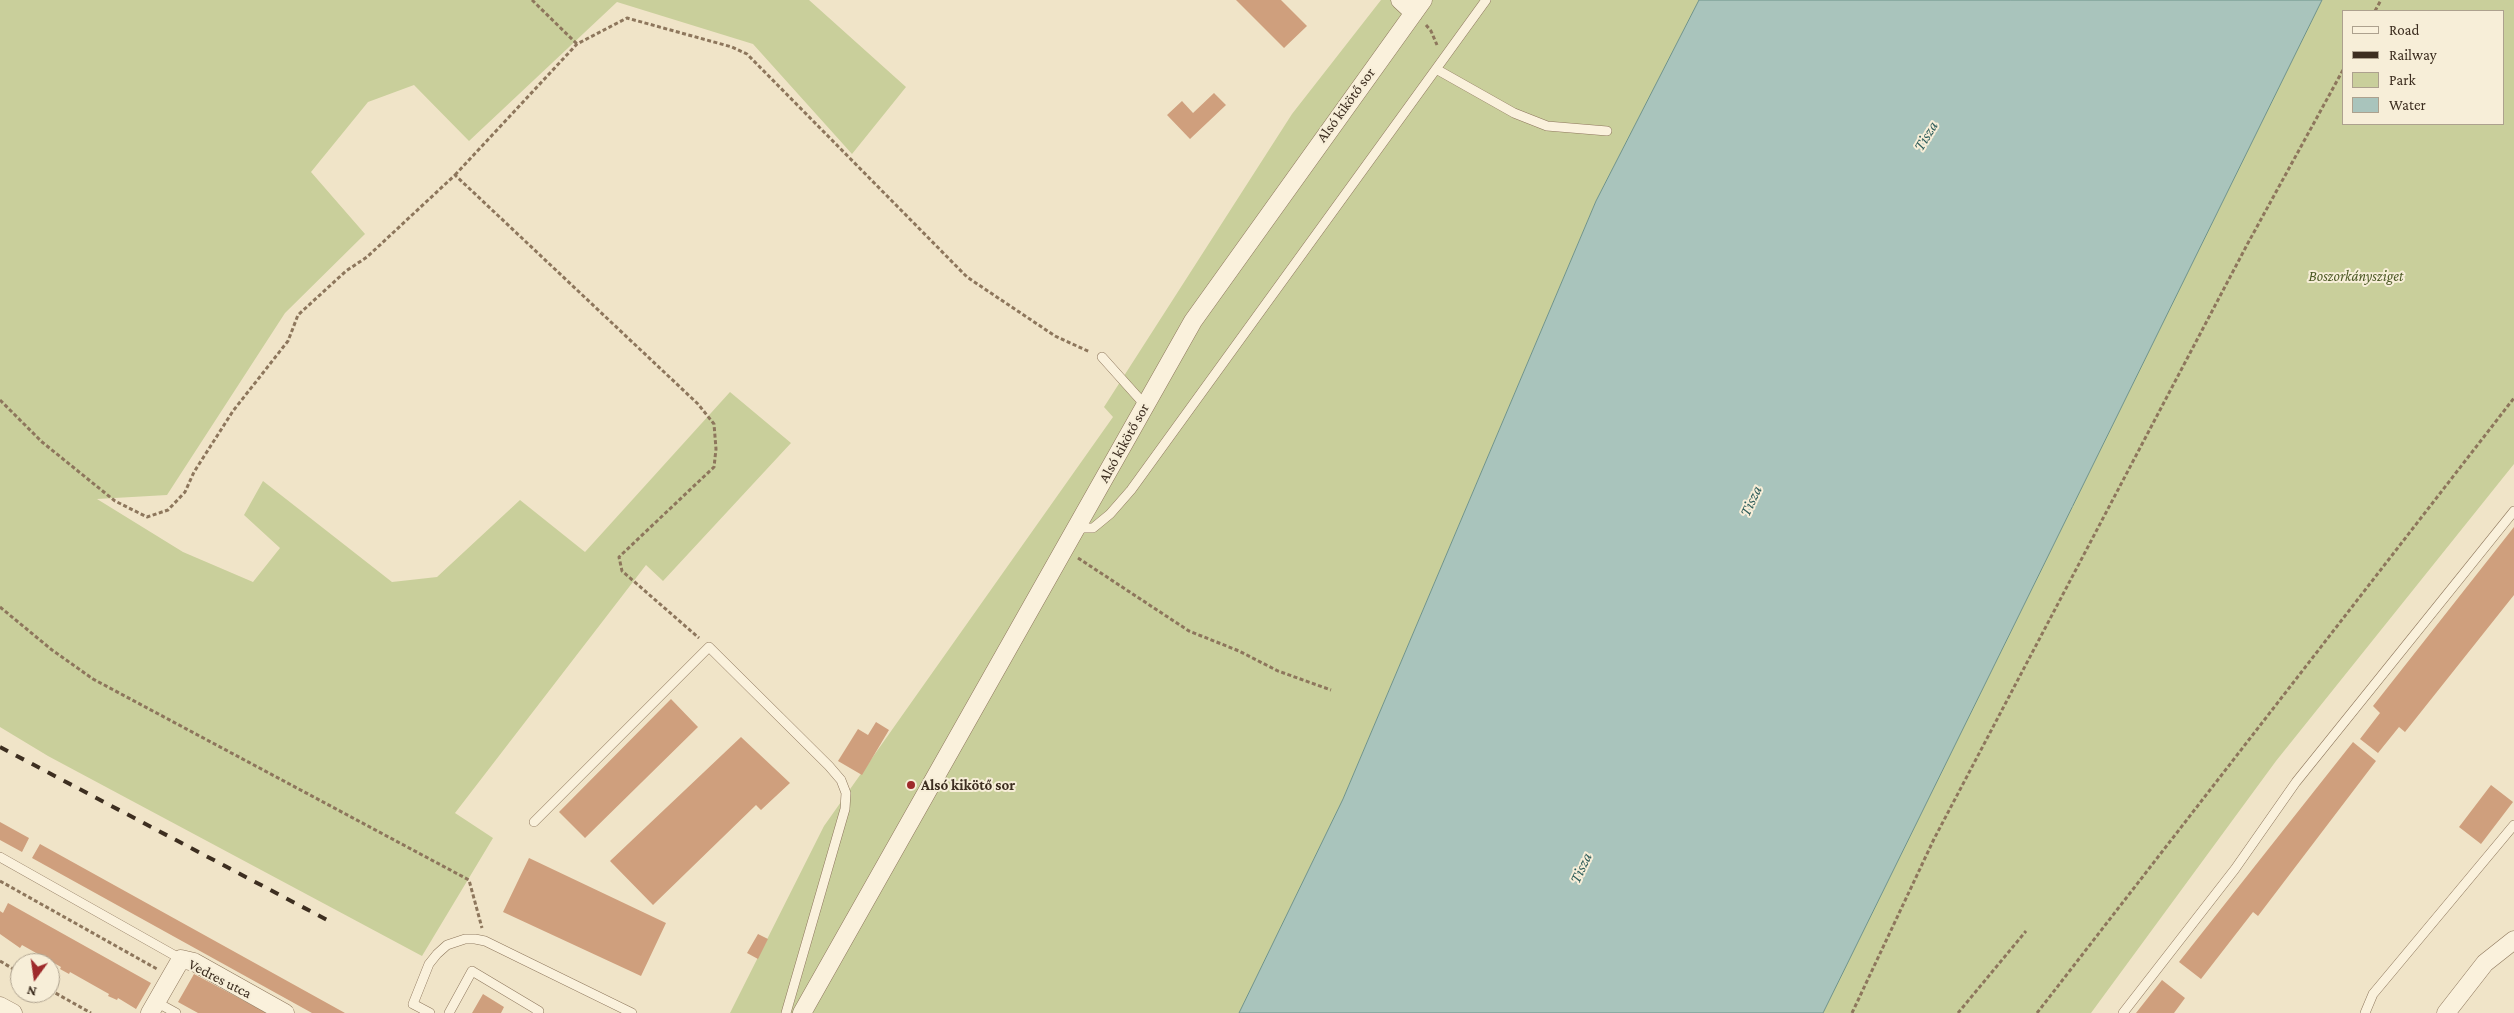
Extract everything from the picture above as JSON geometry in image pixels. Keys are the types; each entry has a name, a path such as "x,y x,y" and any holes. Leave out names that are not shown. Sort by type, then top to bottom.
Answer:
{"street":[{"path":"1400,0 1418,6"},
{"name":"Alsó kikötő sor","path":"802,1013 1193,321 1418,6"},
{"path":"2446,1013 2485,963 2514,940"},
{"path":"153,1007 181,960"},
{"name":"Vedres utca","path":"181,960 194,962 285,1013"},
{"path":"0,1006 13,1013"}],"lane":[{"path":"1077,528 1093,528 1110,514 1131,490 1486,0"},
{"path":"1436,69 1458,84 1514,113 1548,126 1607,131"},
{"path":"1102,357 1145,404"},
{"path":"2123,1013 2236,869 2296,782 2514,511"},
{"path":"534,822 709,646 829,766 841,780 846,793 845,810 786,1013"},
{"path":"2365,1013 2373,994 2514,825"},
{"path":"0,857 181,960"},
{"path":"430,1013 413,1004 429,964 436,954 448,945 465,939 485,941 632,1013"},
{"path":"450,1013 472,971 538,1011 538,1013"},
{"path":"153,1007 176,1013"}],"path":[{"path":"532,0 577,44"},
{"path":"1418,6 1443,60"},
{"path":"0,400 42,442 115,501 147,517 168,510 185,492 194,472 234,411 288,341 298,315 346,271 367,257 455,175 577,44 627,18 732,47 748,54 967,277 1055,336 1102,357"},
{"path":"1852,1013 1934,839 2244,251 2342,72"},
{"path":"455,175 698,404 714,424 716,449 714,467 619,557 622,571 709,646"},
{"path":"2037,1013 2514,398"},
{"path":"1065,550 1189,631 1239,651 1278,671 1331,690"},
{"path":"0,607 52,650 93,679 469,880 485,941"},
{"path":"0,881 170,976"},
{"path":"1958,1013 2026,931"},
{"path":"60,996 91,1013"}],"green space":[{"path":"0,0 809,0 906,87 852,154 753,44 617,2 469,141 414,85 368,102 311,172 365,234 285,313 167,495 97,499 183,552 253,582 280,548 244,515 263,481 392,582 437,577 520,500 585,552 730,392 791,443 663,581 646,565 455,813 493,838 422,956 48,756 0,727"},
{"path":"1381,0 1699,0 1596,201 1343,799 1239,1013 730,1013 824,826 1113,417 1104,407 1292,114"},
{"name":"Boszorkánysziget","path":"2322,0 2514,0 2514,464 2276,761 2091,1013 1823,1013"}],"water":[{"name":"Tisza","path":"1699,0 2322,0 1823,1013 1239,1013 1343,799 1596,201"}],"building":[{"path":"1236,0 1281,0 1307,26 1284,48"},
{"path":"1214,93 1226,105 1190,139 1167,115 1182,101 1193,113"},
{"path":"2514,527 2514,595 2405,732 2399,727 2378,753 2360,739 2380,713 2373,706"},
{"path":"671,699 698,727 585,838 559,812"},
{"path":"876,722 889,730 862,775 838,761 858,729 868,735"},
{"path":"741,737 790,783 761,810 756,805 653,905 610,861"},
{"path":"2353,742 2376,761 2258,916 2253,912 2201,979 2179,962"},
{"path":"2491,785 2513,802 2481,844 2459,827"},
{"path":"0,822 29,838 22,852 0,840"},
{"path":"40,844 345,1013 312,1013 32,858"},
{"path":"529,858 666,923 641,976 503,912"},
{"path":"8,903 151,983 136,1009 118,998 117,1000 108,996 109,994 70,972 69,974 60,969 60,953 36,953 22,945 20,948 0,934 0,911 3,913"},
{"path":"758,934 768,939 758,959 747,953"},
{"path":"194,974 267,1013 198,1013 178,1002"},
{"path":"2162,980 2185,998 2174,1013 2136,1013"},
{"path":"483,994 504,1007 501,1013 472,1013"}],"railway":[{"path":"0,747 329,921"}],"place":[{"name":"Alsó kikötő sor","path":"911,785"}]}
